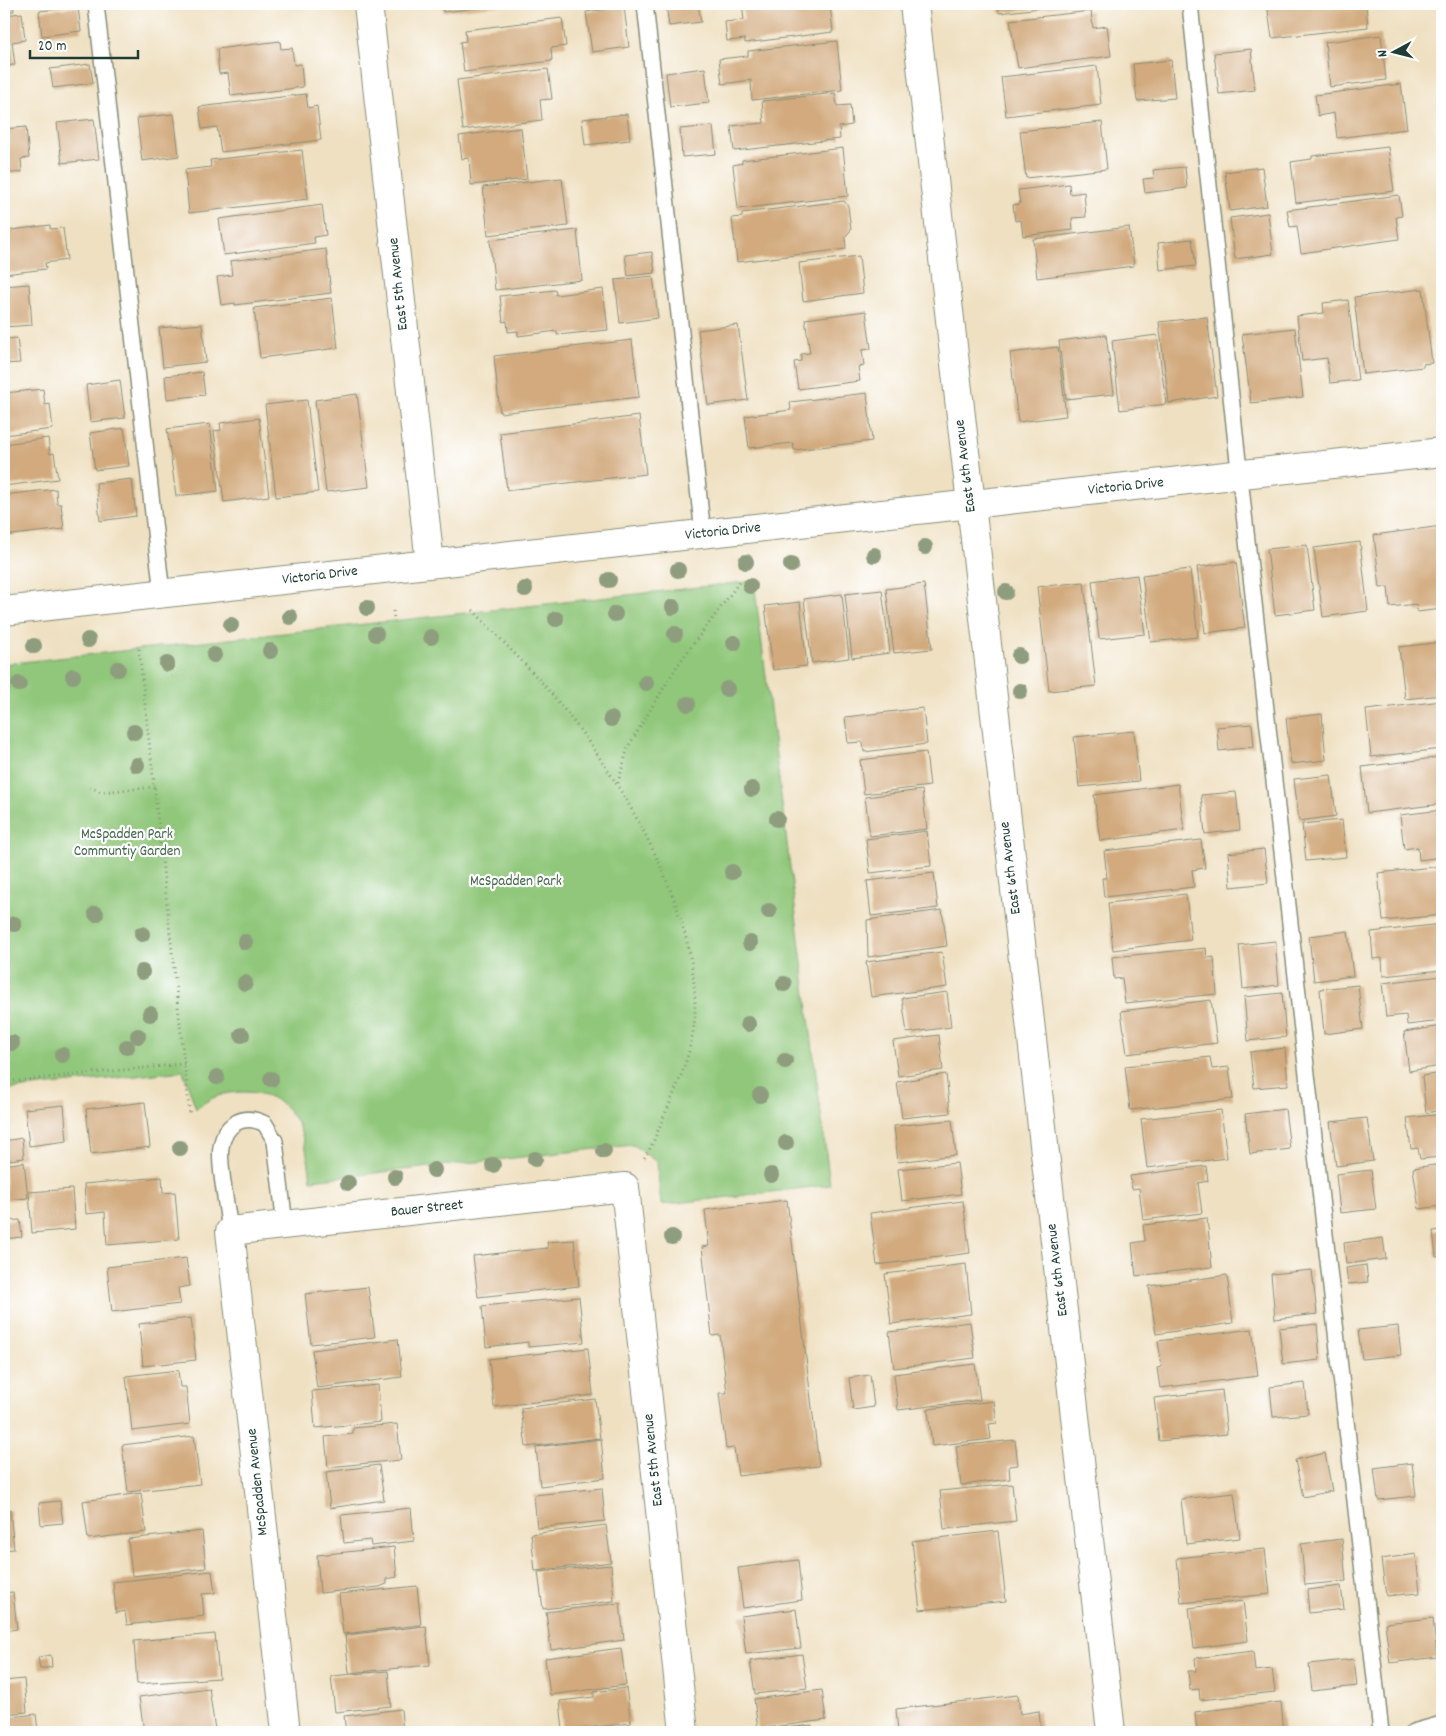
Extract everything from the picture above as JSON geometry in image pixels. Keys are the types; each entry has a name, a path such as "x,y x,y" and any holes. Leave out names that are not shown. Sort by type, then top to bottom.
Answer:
{"street":[{"name":"East 5th Avenue","path":"368,4 430,564"},
{"name":"East 6th Avenue","path":"914,4 1111,1732"},
{"name":"Victoria Drive","path":"4,611 1442,452"},
{"name":"East 5th Avenue","path":"625,1187 684,1732"},
{"name":"Bauer Street","path":"230,1231 625,1187"},
{"name":"McSpadden Avenue","path":"230,1231 286,1732"}],"lane":[{"path":"96,4 162,594"},
{"path":"645,4 703,534"},
{"path":"1190,4 1240,474 1381,1732"},
{"path":"230,1231 220,1149 226,1131 236,1121 247,1118 266,1124 275,1141 285,1225"},
{"path":"1414,1732 1442,1724"}],"path":[{"path":"617,783 628,747 677,666 741,580"},
{"path":"473,610 566,712 617,783 656,857 680,917 693,967 696,1011 690,1050 652,1145 642,1162"},
{"path":"393,611 394,619"},
{"path":"139,649 190,1116"},
{"path":"90,787 101,792 155,787"},
{"path":"4,1082 184,1064"}],"green space":[{"name":"McSpadden Park","path":"754,581 830,1185 661,1205 657,1162 633,1145 311,1180 306,1149 296,1121 277,1100 263,1094 231,1093 207,1101 196,1109 183,1071 4,1090 4,664"}],"building":[{"path":"4,4 13,4 14,11 4,12"},
{"path":"442,4 504,4 504,5 443,12"},
{"path":"666,4 698,4 701,22 669,26"},
{"path":"742,4 830,4 833,32 745,43 745,39 727,41 725,22 744,20"},
{"path":"998,4 1065,4 1065,5 999,13"},
{"path":"1267,4 1366,4 1368,27 1272,38"},
{"path":"78,7 81,31 42,36 39,11"},
{"path":"624,7 629,47 592,52 586,12"},
{"path":"1091,11 1093,28 1107,26 1111,56 1018,68 1010,20"},
{"path":"22,13 25,40 12,42 15,65 4,66 4,15"},
{"path":"562,18 566,46 551,48 552,61 464,72 460,42 466,41 465,30"},
{"path":"1381,35 1386,80 1330,87 1325,42"},
{"path":"280,41 281,49 292,48 294,65 301,64 303,87 231,96 228,73 219,74 217,49"},
{"path":"837,41 842,90 752,100 751,80 722,84 719,59 748,56 748,51"},
{"path":"1251,49 1255,90 1219,94 1214,53"},
{"path":"1171,60 1175,98 1137,101 1133,64"},
{"path":"90,64 93,83 53,88 50,69"},
{"path":"1097,66 1101,105 1006,116 1001,77"},
{"path":"705,68 709,103 670,107 666,73"},
{"path":"548,69 552,99 540,100 542,120 463,130 457,80"},
{"path":"1401,84 1407,129 1337,138 1334,113 1318,116 1315,95"},
{"path":"835,93 837,106 850,105 852,125 839,127 840,139 734,151 731,126 764,123 762,101"},
{"path":"306,94 308,108 317,106 321,140 221,152 217,127 202,129 199,107"},
{"path":"174,114 179,156 142,161 137,118"},
{"path":"627,114 630,140 585,145 582,119"},
{"path":"94,119 99,159 62,163 57,123"},
{"path":"1102,122 1107,169 1026,178 1020,131"},
{"path":"713,126 716,154 682,157 680,129"},
{"path":"26,127 29,158 21,159 22,172 4,174 4,129"},
{"path":"521,128 527,179 471,185 469,158 462,159 459,136"},
{"path":"1388,147 1394,191 1296,203 1291,162 1312,159 1312,156"},
{"path":"843,148 848,196 738,209 733,165 742,163 742,160"},
{"path":"302,150 308,199 189,213 185,170 211,167 210,160"},
{"path":"1185,167 1187,188 1145,193 1143,179 1154,178 1153,170"},
{"path":"1262,167 1267,206 1230,211 1225,172"},
{"path":"562,178 568,226 488,235 483,187"},
{"path":"1069,184 1070,194 1084,192 1086,217 1072,218 1073,230 1023,236 1021,220 1015,221 1013,205 1020,204 1018,190"},
{"path":"1399,195 1402,216 1396,217 1399,239 1301,253 1297,226 1290,227 1287,210"},
{"path":"844,201 848,206 851,230 845,237 846,249 737,262 732,218 742,217 742,213"},
{"path":"322,205 326,235 314,237 315,243 224,255 219,219"},
{"path":"1268,213 1273,254 1235,259 1230,218"},
{"path":"50,225 50,229 63,228 67,260 45,263 46,269 4,274 4,231"},
{"path":"1129,227 1134,266 1037,278 1033,239"},
{"path":"577,230 582,280 495,290 490,240"},
{"path":"1192,239 1196,266 1160,270 1158,243"},
{"path":"326,249 331,293 235,305 235,303 221,305 217,277 232,275 230,261"},
{"path":"652,252 655,273 628,276 625,255"},
{"path":"859,256 863,293 803,301 799,263"},
{"path":"653,276 658,318 620,323 615,280"},
{"path":"29,284 32,325 4,327 4,286"},
{"path":"603,289 608,330 557,335 557,331 518,336 518,331 508,332 507,321 503,322 500,296 555,290 556,295"},
{"path":"1423,289 1432,363 1423,364 1423,367 1363,374 1354,297"},
{"path":"332,298 338,348 260,358 254,308"},
{"path":"1348,300 1358,380 1330,383 1327,358 1302,361 1297,316 1324,313 1323,303"},
{"path":"866,311 871,349 862,350 864,366 858,367 860,381 798,389 794,362 801,361 801,354 810,353 805,319"},
{"path":"1207,317 1217,396 1169,403 1159,322"},
{"path":"202,324 206,362 163,367 159,328"},
{"path":"738,325 748,400 708,405 698,330"},
{"path":"1295,328 1303,397 1251,403 1242,334"},
{"path":"1106,335 1114,394 1066,399 1059,341"},
{"path":"1157,335 1166,404 1120,410 1112,341"},
{"path":"17,338 20,363 4,364 4,339"},
{"path":"632,340 639,397 500,413 494,356"},
{"path":"1058,347 1066,416 1018,422 1010,353"},
{"path":"202,372 205,395 167,399 165,376"},
{"path":"120,380 125,418 90,422 86,385"},
{"path":"43,389 45,405 50,404 53,429 4,435 4,393"},
{"path":"867,393 872,441 794,450 793,443 749,448 745,416 791,410 790,402"},
{"path":"357,394 369,487 326,492 315,400"},
{"path":"307,400 318,492 276,497 265,405"},
{"path":"639,416 646,474 507,490 500,433"},
{"path":"259,418 269,496 224,502 214,431 221,430 220,423"},
{"path":"210,424 218,491 176,496 167,429"},
{"path":"124,428 129,466 95,470 90,433"},
{"path":"48,438 50,454 54,453 58,479 4,486 4,444"},
{"path":"132,479 136,516 100,521 96,483"},
{"path":"56,489 57,504 61,504 64,529 4,536 4,495"},
{"path":"1442,526 1442,609 1417,612 1416,604 1390,607 1388,587 1380,588 1374,535"},
{"path":"1360,542 1368,611 1323,617 1314,548"},
{"path":"1307,545 1315,610 1275,615 1267,549"},
{"path":"1236,562 1245,628 1205,633 1197,567"},
{"path":"1190,569 1198,637 1151,642 1142,575"},
{"path":"1137,575 1145,634 1099,639 1092,581"},
{"path":"1084,582 1096,686 1049,691 1037,587"},
{"path":"924,584 932,649 894,653 886,589"},
{"path":"882,590 890,653 852,658 845,594"},
{"path":"842,594 849,658 812,663 804,599"},
{"path":"800,602 807,666 773,670 765,606"},
{"path":"1442,642 1442,695 1405,699 1399,647"},
{"path":"1442,701 1442,749 1371,757 1366,710"},
{"path":"923,708 927,744 864,752 863,742 848,743 845,717"},
{"path":"1322,714 1326,760 1291,764 1286,718"},
{"path":"1252,724 1254,747 1219,751 1217,727"},
{"path":"1134,731 1139,781 1079,787 1074,737"},
{"path":"926,752 930,786 864,794 860,760"},
{"path":"1442,757 1442,804 1367,813 1362,767"},
{"path":"1331,775 1336,816 1299,821 1294,779"},
{"path":"1178,784 1184,830 1100,841 1094,795"},
{"path":"922,790 927,829 870,836 865,797"},
{"path":"1236,792 1240,830 1205,834 1201,795"},
{"path":"1442,810 1442,857 1419,860 1418,847 1404,849 1400,815"},
{"path":"1342,820 1346,857 1306,861 1302,824"},
{"path":"927,831 931,866 870,873 866,839"},
{"path":"1201,840 1205,868 1192,870 1194,887 1104,897 1102,878 1107,878 1104,851"},
{"path":"1264,849 1268,883 1231,887 1228,853"},
{"path":"1442,866 1442,915 1383,921 1378,873"},
{"path":"934,873 938,908 871,916 867,881"},
{"path":"1186,894 1191,940 1113,950 1108,903"},
{"path":"942,910 947,946 868,957 867,920"},
{"path":"1442,924 1442,970 1383,976 1382,958 1373,959 1371,932"},
{"path":"1348,931 1353,976 1314,981 1309,936"},
{"path":"1275,941 1279,985 1243,989 1239,945"},
{"path":"1206,948 1207,958 1214,957 1217,994 1125,1003 1122,978 1114,979 1112,957"},
{"path":"942,952 947,987 871,997 866,962"},
{"path":"1442,976 1442,1021 1407,1025 1406,1015 1386,1017 1382,983"},
{"path":"1358,985 1363,1029 1324,1034 1320,989"},
{"path":"947,992 951,1027 907,1033 902,998"},
{"path":"1282,993 1286,1037 1248,1041 1244,997"},
{"path":"1211,1000 1217,1043 1127,1054 1121,1011"},
{"path":"1442,1026 1442,1066 1409,1071 1404,1032"},
{"path":"939,1035 943,1070 898,1076 893,1041"},
{"path":"1285,1048 1288,1085 1254,1088 1250,1052"},
{"path":"1210,1057 1212,1069 1229,1067 1233,1099 1130,1110 1125,1066"},
{"path":"1442,1073 1442,1110 1426,1113 1422,1076"},
{"path":"946,1074 950,1113 902,1118 897,1082"},
{"path":"145,1102 150,1147 91,1154 86,1109"},
{"path":"64,1105 67,1141 29,1146 25,1109"},
{"path":"1285,1109 1290,1149 1250,1154 1245,1114"},
{"path":"1221,1110 1227,1158 1147,1168 1141,1119"},
{"path":"1442,1114 1442,1157 1420,1159 1418,1148 1411,1149 1407,1118"},
{"path":"1367,1118 1373,1161 1336,1166 1330,1122"},
{"path":"952,1120 956,1155 898,1162 894,1126"},
{"path":"22,1138 24,1158 4,1161 4,1141"},
{"path":"24,1162 28,1198 7,1200 4,1165"},
{"path":"957,1163 961,1194 902,1201 898,1169"},
{"path":"1442,1164 1442,1206 1419,1209 1413,1168"},
{"path":"1206,1166 1208,1181 1198,1183 1202,1213 1143,1220 1139,1188 1132,1189 1130,1176"},
{"path":"1371,1170 1376,1209 1340,1213 1336,1174"},
{"path":"162,1177 163,1193 175,1192 179,1239 107,1245 105,1212 86,1214 84,1184"},
{"path":"72,1189 75,1229 32,1233 29,1192"},
{"path":"787,1200 819,1466 738,1476 734,1448 726,1449 719,1393 727,1393 720,1335 712,1336 702,1247 709,1246 705,1210"},
{"path":"963,1201 970,1253 877,1265 870,1213"},
{"path":"1207,1218 1212,1267 1136,1276 1132,1243 1145,1241 1143,1225"},
{"path":"20,1220 22,1237 4,1239 4,1221"},
{"path":"1442,1230 1442,1256 1436,1257 1433,1231"},
{"path":"1383,1238 1386,1259 1346,1264 1344,1243"},
{"path":"574,1240 579,1286 478,1297 473,1256 548,1248 547,1242"},
{"path":"186,1258 190,1286 178,1288 180,1304 112,1312 107,1267"},
{"path":"966,1264 971,1314 891,1324 885,1274"},
{"path":"1366,1265 1368,1282 1348,1284 1346,1268"},
{"path":"1312,1270 1317,1314 1275,1319 1271,1274"},
{"path":"1227,1275 1233,1323 1156,1334 1149,1286"},
{"path":"368,1287 375,1337 311,1344 305,1294"},
{"path":"579,1297 584,1342 528,1347 528,1342 486,1347 482,1306"},
{"path":"191,1318 196,1360 143,1366 139,1324"},
{"path":"970,1322 975,1358 894,1368 889,1332"},
{"path":"1317,1324 1320,1360 1283,1364 1279,1328"},
{"path":"1398,1326 1401,1355 1362,1359 1358,1330"},
{"path":"1252,1329 1258,1376 1160,1388 1157,1368 1162,1367 1158,1341"},
{"path":"398,1339 402,1377 317,1388 312,1350"},
{"path":"588,1348 593,1395 494,1407 489,1359"},
{"path":"975,1364 980,1400 898,1410 894,1374"},
{"path":"178,1370 180,1387 186,1387 190,1424 132,1431 126,1376"},
{"path":"870,1375 874,1407 853,1410 849,1378"},
{"path":"1305,1383 1308,1414 1273,1417 1270,1387"},
{"path":"378,1385 381,1422 315,1428 312,1391"},
{"path":"1222,1390 1227,1434 1159,1441 1154,1398"},
{"path":"595,1399 600,1438 526,1447 521,1408"},
{"path":"994,1401 997,1423 989,1424 991,1439 932,1446 928,1409"},
{"path":"397,1424 401,1460 328,1467 325,1437 353,1434 353,1428"},
{"path":"194,1436 200,1484 128,1492 122,1445"},
{"path":"601,1439 605,1478 540,1486 536,1447"},
{"path":"1015,1440 1018,1465 1009,1466 1010,1479 961,1485 956,1446"},
{"path":"1325,1453 1332,1491 1303,1497 1295,1460"},
{"path":"1412,1463 1416,1496 1378,1500 1374,1468"},
{"path":"379,1465 384,1500 330,1508 326,1472"},
{"path":"1012,1484 1016,1521 944,1529 940,1491"},
{"path":"602,1488 605,1521 537,1528 534,1495"},
{"path":"141,1493 146,1532 88,1539 83,1501"},
{"path":"1234,1493 1240,1538 1186,1544 1181,1499"},
{"path":"60,1501 63,1523 41,1525 39,1503"},
{"path":"411,1508 414,1541 371,1546 370,1540 344,1543 341,1515"},
{"path":"10,1510 14,1549 4,1550 4,1511"},
{"path":"606,1525 611,1562 535,1571 531,1534"},
{"path":"202,1531 206,1568 132,1576 128,1539"},
{"path":"998,1531 1006,1601 920,1610 912,1541"},
{"path":"1342,1539 1346,1581 1305,1585 1301,1544"},
{"path":"394,1547 397,1577 387,1579 387,1584 379,1587 320,1593 317,1555"},
{"path":"1265,1549 1270,1594 1181,1603 1177,1558"},
{"path":"1416,1554 1420,1593 1386,1596 1381,1559"},
{"path":"798,1560 802,1600 743,1608 738,1568"},
{"path":"611,1565 614,1601 543,1609 538,1572"},
{"path":"212,1571 215,1593 202,1594 204,1616 127,1625 125,1611 116,1613 113,1582"},
{"path":"417,1586 421,1625 343,1634 339,1594"},
{"path":"1341,1586 1344,1609 1309,1613 1307,1590"},
{"path":"13,1592 17,1629 4,1631 4,1593"},
{"path":"1243,1601 1248,1641 1194,1648 1189,1608"},
{"path":"620,1603 624,1640 551,1650 546,1612"},
{"path":"796,1609 801,1648 746,1654 741,1616"},
{"path":"1433,1618 1437,1657 1390,1663 1385,1623"},
{"path":"426,1626 430,1665 349,1673 345,1635"},
{"path":"215,1634 219,1678 137,1684 134,1641"},
{"path":"621,1648 626,1685 550,1695 545,1658"},
{"path":"1253,1651 1255,1671 1272,1669 1275,1692 1200,1700 1199,1689 1190,1690 1188,1671 1196,1671 1195,1658"},
{"path":"802,1654 807,1688 755,1694 750,1661"},
{"path":"51,1655 52,1667 40,1669 38,1657"},
{"path":"1354,1659 1357,1686 1312,1691 1309,1664"},
{"path":"388,1671 391,1706 335,1712 331,1676"},
{"path":"24,1679 27,1712 4,1714 4,1681"},
{"path":"209,1688 215,1730 144,1732 139,1697"},
{"path":"626,1688 631,1723 563,1731 560,1701 594,1697 594,1692"},
{"path":"822,1690 826,1720 758,1729 754,1699"},
{"path":"1018,1695 1020,1714 1039,1711 1041,1732 898,1732 896,1709"},
{"path":"1281,1702 1284,1732 1197,1732 1195,1712"},
{"path":"401,1709 403,1732 346,1732 344,1716"},
{"path":"36,1714 38,1732 4,1732 4,1718"},
{"path":"812,1725 812,1732 763,1731"}],"park label":[{"name":"McSpadden Park Communtiy Garden","path":"127,844"}]}
